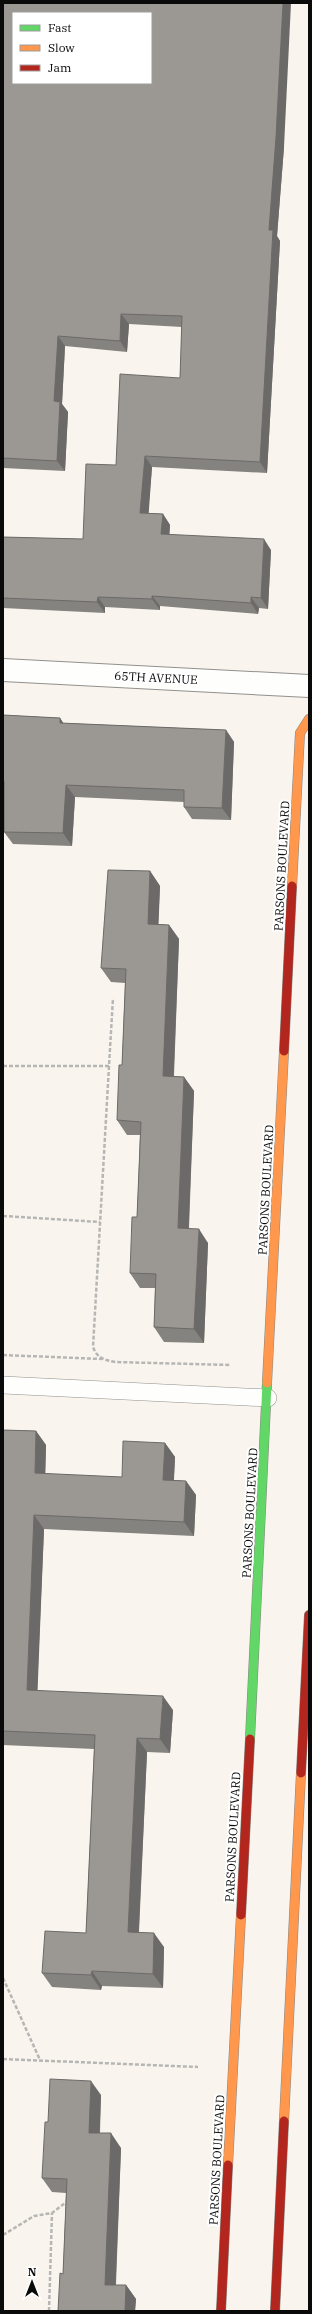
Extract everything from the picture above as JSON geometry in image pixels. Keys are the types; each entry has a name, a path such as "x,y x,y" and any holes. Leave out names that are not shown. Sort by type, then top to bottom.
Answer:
{"street":[{"name":"65TH AVENUE","path":"3,670 309,686"},
{"name":"PARSONS BOULEVARD","path":"221,2311 268,1398 300,733 309,719"},
{"path":"275,2311 309,1615"}],"lane":[{"path":"3,1385 268,1398"}],"path":[{"path":"103,1360 96,1354 94,1347 113,998"},
{"path":"3,1066 109,1066"},
{"path":"3,1216 100,1222"},
{"path":"3,1355 103,1360 115,1362 231,1365"},
{"path":"3,1978 40,2060"},
{"path":"3,2059 198,2067"},
{"path":"3,2235 34,2216 52,2213 70,2199"},
{"path":"49,2311 52,2213"}],"building":[{"path":"3,3 283,3 276,137 269,230 273,230 260,462 145,456 140,513 163,514 161,534 264,539 261,598 251,597 251,603 152,596 152,599 98,597 97,602 3,598 3,537 83,539 86,464 116,465 120,374 180,378 182,316 121,314 120,341 58,336 54,401 60,402 57,461 3,458"},
{"path":"3,715 60,718 60,723 226,730 222,808 184,807 184,790 66,785 63,833 4,832"},
{"path":"108,870 150,871 148,924 169,925 163,1076 184,1077 178,1228 199,1229 194,1329 154,1327 156,1274 130,1273 132,1217 137,1217 141,1122 117,1120 119,1065 122,1065 126,969 101,968"},
{"path":"3,1430 36,1431 35,1473 122,1477 123,1441 165,1443 163,1480 186,1481 184,1522 34,1515 27,1690 163,1696 160,1739 137,1738 128,1932 154,1933 153,1974 92,1971 91,1975 42,1973 45,1931 86,1933 95,1735 3,1731"},
{"path":"50,2079 91,2081 89,2133 111,2133 105,2285 126,2285 125,2311 58,2311 60,2273 63,2274 67,2179 42,2178 45,2122 48,2122"}],"traffic: fast":[{"path":"250,1739 267,1383"}],"traffic: slow":[{"path":"292,886 300,733 309,719"},
{"path":"267,1383 284,1051"},
{"path":"284,2121 301,1773"},
{"path":"228,2165 241,1915"}],"traffic: jam":[{"path":"284,1051 292,886"},
{"path":"301,1773 309,1615"},
{"path":"241,1915 250,1739"},
{"path":"275,2311 284,2121"},
{"path":"221,2311 228,2165"}]}
